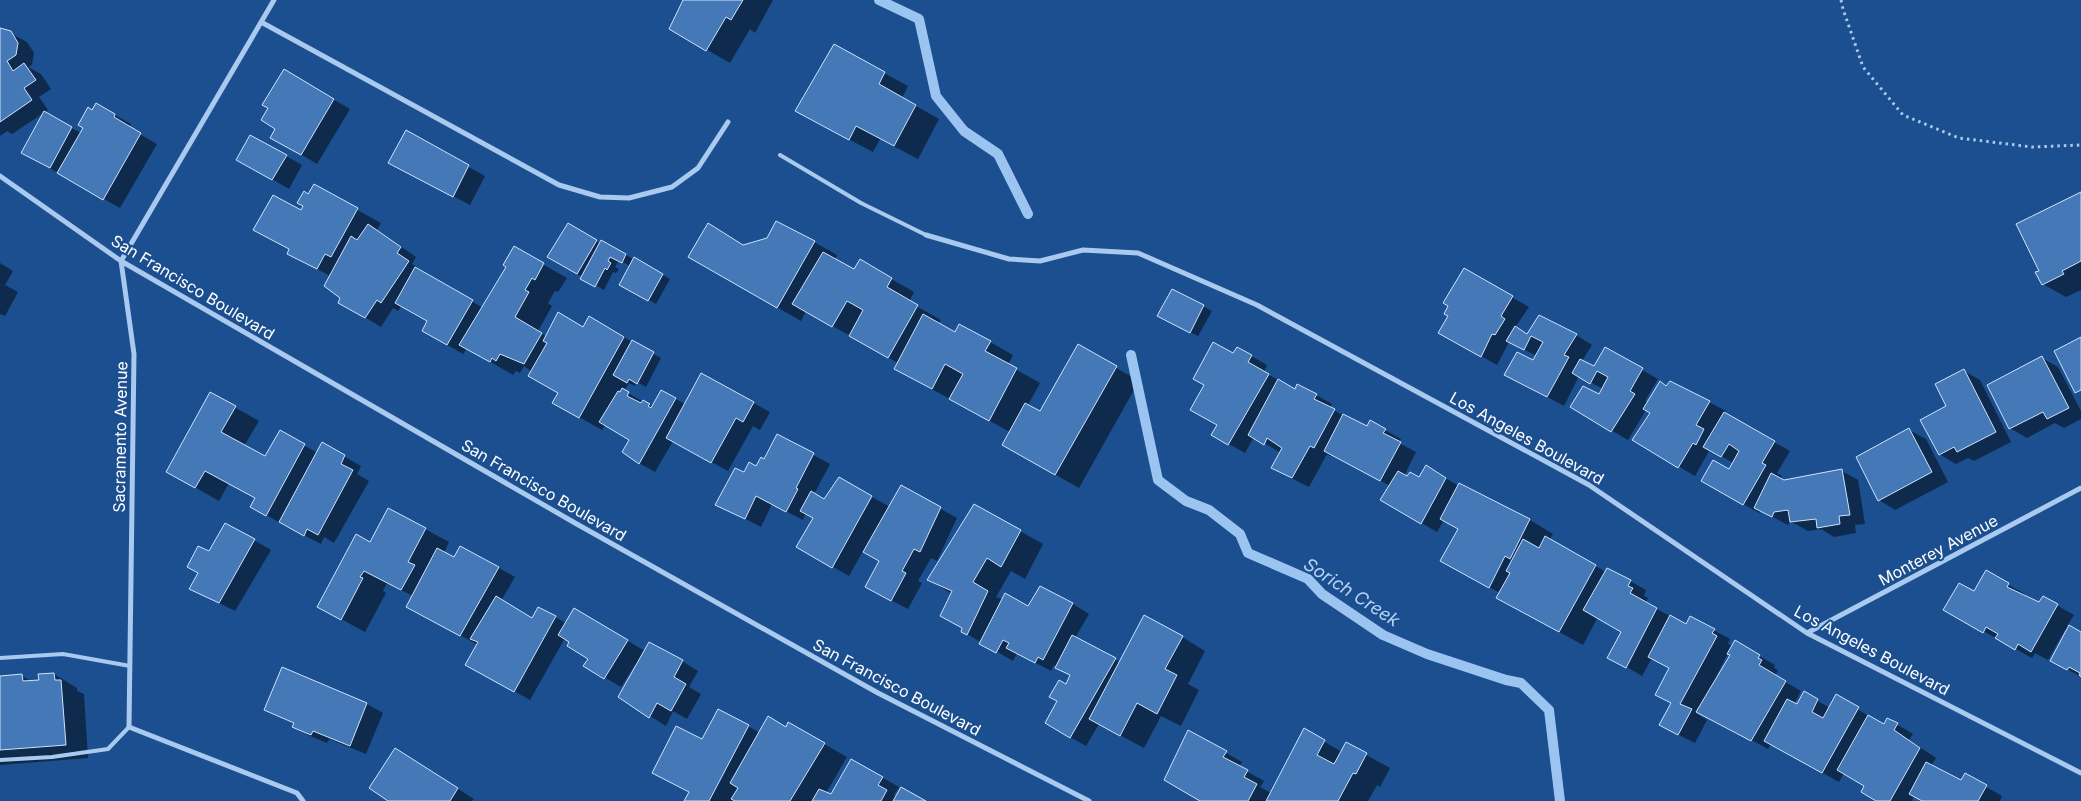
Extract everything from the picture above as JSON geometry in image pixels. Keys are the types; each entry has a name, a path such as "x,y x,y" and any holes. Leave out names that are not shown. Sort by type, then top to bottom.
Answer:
{"street":[{"path":"121,261 274,0"},
{"path":"261,22 559,185 600,197 629,198 672,187 698,168 728,122"},
{"name":"San Francisco Boulevard","path":"0,176 121,261 575,523 870,688 1088,801"},
{"name":"Los Angeles Boulevard","path":"926,235 1009,259 1040,261 1083,250 1138,254 1257,305 1589,485 1807,633 2081,773"},
{"name":"Sacramento Avenue","path":"121,261 134,354 130,727"},
{"name":"Monterey Avenue","path":"1807,633 2081,488"},
{"path":"130,727 297,793 303,801"}],"lane":[{"path":"780,156 861,203 926,235"},
{"path":"0,658 63,654 130,666"},
{"path":"0,760 52,757 108,749 130,727"}],"path":[{"path":"1841,0 1842,10 1863,67 1904,115 1959,138 2032,147 2081,145"}],"building":[{"path":"683,0 743,0 731,20 726,17 706,51 669,29"},
{"path":"0,28 11,31 18,43 16,55 7,61 13,71 24,63 36,80 24,88 32,100 0,122"},
{"path":"834,44 885,72 879,84 916,105 894,146 856,126 849,140 795,111"},
{"path":"284,69 334,99 301,155 270,138 275,129 261,120 268,108 262,105"},
{"path":"96,103 115,114 114,117 141,133 103,200 57,173 83,128 78,125 88,107 92,110"},
{"path":"44,111 72,127 50,168 21,153"},
{"path":"406,130 469,165 453,197 388,163"},
{"path":"250,135 287,155 272,180 236,160"},
{"path":"314,184 358,208 331,257 325,254 317,269 287,254 289,249 253,230 273,195 301,210 303,206 297,203 304,191 308,194"},
{"path":"2081,192 2081,261 2062,271 2064,274 2042,285 2035,272 2039,271 2016,224"},
{"path":"776,221 815,241 777,308 688,257 708,223 743,245 767,238"},
{"path":"568,223 597,240 577,274 547,257"},
{"path":"368,224 401,247 397,253 409,261 381,303 377,300 365,318 338,303 340,298 324,286 351,236 357,240"},
{"path":"601,240 626,254 622,263 610,257 608,261 611,263 607,270 605,268 595,287 580,279"},
{"path":"514,246 544,263 535,280 532,278 525,290 529,292 515,317 542,333 524,364 500,354 496,361 492,358 490,362 459,345 506,267 503,265"},
{"path":"823,252 854,269 860,259 892,278 887,287 918,305 888,358 849,336 863,310 847,301 832,327 792,304"},
{"path":"634,257 663,274 648,301 619,285"},
{"path":"415,267 473,300 447,345 422,331 427,321 395,303"},
{"path":"1464,268 1513,296 1501,316 1505,319 1495,335 1492,334 1481,357 1438,333 1448,316 1444,314 1448,306 1443,303"},
{"path":"1172,289 1204,305 1190,333 1157,316"},
{"path":"558,312 583,327 589,316 624,337 579,418 552,403 558,393 528,376 547,343 543,341"},
{"path":"923,314 955,332 959,324 991,341 985,351 1017,368 989,421 949,399 963,374 945,364 932,389 894,369"},
{"path":"1539,315 1577,334 1564,355 1569,357 1547,397 1504,375 1517,352 1533,360 1543,342 1531,336 1524,350 1506,341 1515,326 1527,334"},
{"path":"2081,337 2081,390 2075,393 2054,351"},
{"path":"632,340 654,352 637,384 629,379 627,383 613,375"},
{"path":"1213,342 1233,353 1237,347 1252,355 1248,362 1269,374 1228,445 1211,435 1217,425 1190,410 1204,385 1193,379"},
{"path":"1078,344 1117,366 1055,475 1002,445 1025,403 1040,411"},
{"path":"1605,347 1643,368 1630,391 1635,394 1611,432 1570,407 1583,386 1599,394 1608,377 1597,371 1590,384 1572,373 1580,359 1594,366"},
{"path":"2042,356 2069,408 2047,419 2043,412 2009,429 1987,385"},
{"path":"1964,369 1996,432 1957,452 1954,447 1939,455 1920,420 1946,406 1935,384"},
{"path":"701,373 754,402 743,422 736,418 711,463 666,438"},
{"path":"1278,379 1295,389 1297,384 1317,394 1314,399 1335,409 1314,448 1310,446 1292,478 1271,468 1282,448 1267,438 1264,445 1248,435"},
{"path":"1660,381 1666,386 1670,381 1710,401 1696,425 1704,429 1696,445 1693,443 1678,468 1632,440 1650,413 1643,409"},
{"path":"622,388 629,392 627,396 641,403 643,400 650,404 648,406 651,408 661,390 676,398 639,464 622,452 629,440 599,422 618,391 620,392"},
{"path":"210,392 236,406 221,432 265,456 280,430 305,444 266,516 250,507 255,498 205,471 195,488 166,472"},
{"path":"1724,412 1775,441 1762,463 1766,465 1743,505 1701,481 1713,460 1729,469 1739,451 1729,444 1721,457 1703,447"},
{"path":"1343,414 1367,426 1370,420 1386,429 1383,433 1401,442 1380,481 1324,451"},
{"path":"1909,428 1932,472 1878,501 1856,457"},
{"path":"777,434 814,453 786,512 756,496 745,519 715,505 735,468 744,472 749,462 756,466 761,457 764,459"},
{"path":"322,442 345,455 341,464 353,470 318,535 307,529 304,536 279,522"},
{"path":"1426,465 1446,478 1421,524 1380,500 1398,471 1407,476 1410,472 1419,477"},
{"path":"1842,469 1850,515 1839,516 1840,524 1817,528 1816,519 1790,522 1788,510 1774,512 1772,517 1754,508 1771,473 1784,480"},
{"path":"839,477 872,496 832,568 796,547 813,518 800,511 811,491 824,499"},
{"path":"1459,483 1530,519 1510,559 1505,556 1489,588 1440,561 1458,529 1440,519"},
{"path":"901,485 941,507 920,552 914,549 902,571 906,573 891,601 865,587 879,561 863,552"},
{"path":"974,504 1021,530 1001,567 987,558 973,582 988,591 967,635 961,632 962,628 940,616 952,591 927,580"},
{"path":"388,508 426,528 408,562 415,565 401,590 364,571 360,577 363,578 341,620 317,607 356,534 370,542"},
{"path":"225,523 255,539 219,603 189,589 198,573 187,567 198,546 209,551"},
{"path":"1545,536 1596,565 1559,632 1496,598 1510,573 1506,571 1523,539 1539,548"},
{"path":"460,546 499,567 460,636 406,607 437,548 454,557"},
{"path":"1607,568 1631,580 1628,586 1633,588 1630,593 1657,608 1626,668 1607,658 1621,632 1583,610"},
{"path":"1986,570 2009,583 2007,587 2039,602 2043,596 2058,604 2031,652 2018,644 2015,650 1995,638 1998,634 1986,627 1983,633 1943,610 1959,583 1974,591"},
{"path":"1040,586 1073,603 1043,660 1038,657 1035,663 1006,648 1009,643 1003,640 996,653 979,644 1005,593 1028,606"},
{"path":"496,596 532,618 538,607 556,616 514,692 465,665 478,642 470,639"},
{"path":"574,608 628,640 604,679 583,666 588,659 567,646 569,642 558,635"},
{"path":"1144,615 1183,636 1165,669 1177,675 1157,714 1137,703 1120,736 1089,719"},
{"path":"1670,615 1686,624 1690,616 1715,629 1712,633 1717,636 1680,704 1692,709 1678,735 1659,725 1671,703 1655,695 1669,668 1648,657"},
{"path":"2069,625 2081,632 2081,677 2080,673 2069,667 2067,670 2050,661"},
{"path":"1072,635 1116,658 1070,738 1045,723 1057,701 1049,697 1059,680 1066,684 1070,675 1055,668"},
{"path":"1735,640 1760,655 1758,658 1762,660 1759,665 1786,681 1751,741 1696,712 1730,655 1727,654"},
{"path":"649,642 683,660 674,677 686,684 671,711 657,703 649,718 618,697"},
{"path":"282,667 367,703 350,746 313,731 311,735 292,727 294,723 264,710"},
{"path":"54,673 55,680 61,680 66,745 0,750 0,676 22,674 23,681 39,680 38,674"},
{"path":"1804,691 1818,699 1812,712 1823,718 1836,694 1859,707 1822,773 1764,741 1787,699 1797,704"},
{"path":"718,709 749,725 709,801 684,801 689,792 652,773 676,726 702,739"},
{"path":"1868,715 1884,724 1887,718 1898,723 1894,730 1920,748 1890,801 1876,801 1861,792 1864,786 1837,770"},
{"path":"768,716 786,727 788,722 825,743 790,801 735,801 731,799 738,788 730,783"},
{"path":"1304,728 1325,740 1317,755 1334,764 1346,742 1367,753 1356,774 1353,773 1338,801 1266,801"},
{"path":"1188,730 1227,751 1223,757 1248,770 1244,777 1257,784 1248,801 1200,801 1164,780"},
{"path":"395,748 458,788 450,801 388,801 369,788"},
{"path":"851,759 883,777 878,785 887,790 881,801 812,801 819,789 831,794"},
{"path":"1926,762 1961,780 1965,773 1987,785 1978,801 1922,801 1909,794"},
{"path":"901,787 926,801 893,801"}],"waterway":[{"name":"Sorich Creek","path":"879,0 919,19 936,96 964,131 998,154 1028,214"},
{"name":"Sorich Creek","path":"1131,355 1158,480 1186,501 1209,510 1240,534 1248,553 1308,579 1322,594 1383,635 1427,654 1506,680 1521,683 1549,710 1560,801"}]}
